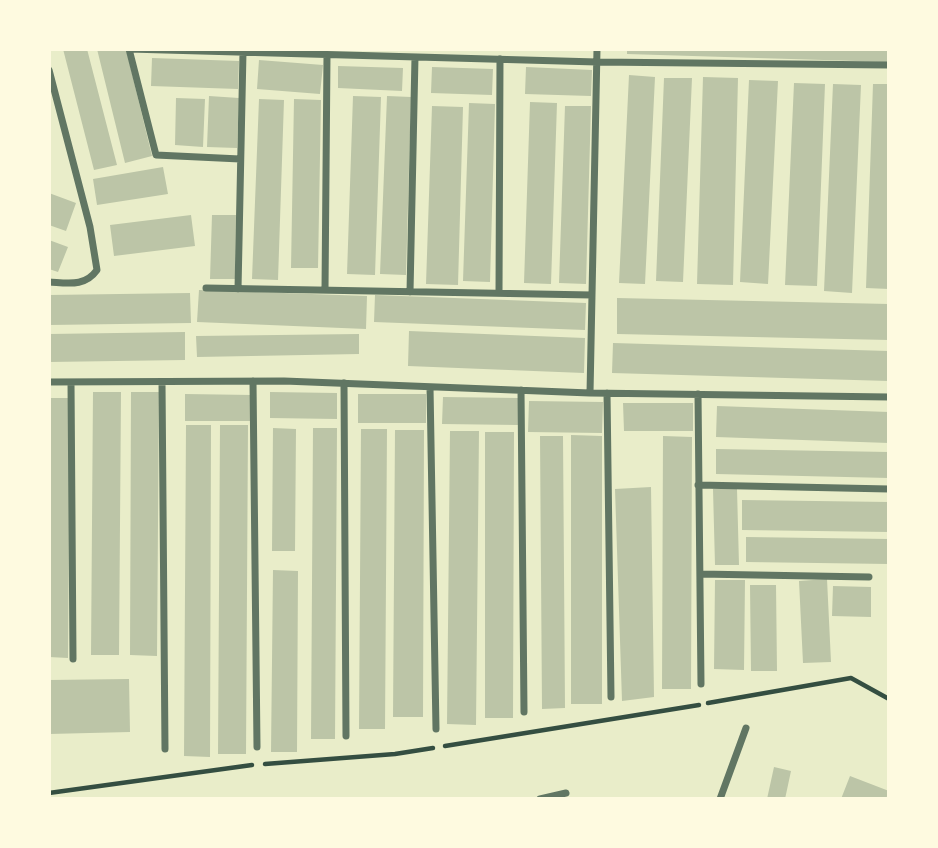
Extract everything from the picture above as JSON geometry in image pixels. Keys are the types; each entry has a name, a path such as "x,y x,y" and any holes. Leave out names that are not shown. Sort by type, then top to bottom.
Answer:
{"street":[{"path":"240,159 156,155 129,49 597,62 889,65"},
{"path":"590,393 597,49"},
{"path":"238,289 243,52"},
{"path":"325,290 327,55"},
{"path":"410,292 415,57"},
{"path":"499,293 500,59"},
{"path":"49,70 90,227 97,270 92,277 81,283 49,282"},
{"path":"206,288 592,295"},
{"path":"253,381 257,747"},
{"path":"49,382 253,381 590,393 889,397"},
{"path":"71,382 73,659"},
{"path":"162,382 165,749"},
{"path":"344,383 346,736"},
{"path":"430,387 436,729"},
{"path":"521,390 524,712"},
{"path":"607,393 611,697"},
{"path":"698,394 701,684"},
{"path":"698,485 889,489"},
{"path":"700,575 869,577"},
{"path":"720,799 746,728"},
{"path":"540,799 566,793"}],"path":[{"path":"49,793 245,766 395,754 851,678 889,699"}],"building":[{"path":"63,49 87,49 117,165 94,170"},
{"path":"97,49 126,49 152,156 125,163"},
{"path":"627,49 889,49 889,62 627,54"},
{"path":"152,58 239,61 238,89 151,86"},
{"path":"259,60 323,65 320,94 257,89"},
{"path":"338,66 403,68 402,91 338,88"},
{"path":"432,67 493,69 492,95 431,93"},
{"path":"526,67 592,70 591,96 525,94"},
{"path":"629,75 655,77 645,284 619,283"},
{"path":"703,77 738,78 733,285 697,284"},
{"path":"664,78 692,78 683,282 656,281"},
{"path":"749,80 778,81 768,284 740,282"},
{"path":"794,83 825,84 817,286 785,285"},
{"path":"833,84 861,85 852,293 824,291"},
{"path":"873,84 889,84 889,289 866,288"},
{"path":"209,96 239,98 237,148 207,147"},
{"path":"353,96 381,97 375,275 347,274"},
{"path":"387,96 411,97 406,275 380,274"},
{"path":"176,98 205,99 203,147 175,145"},
{"path":"259,99 284,100 278,280 252,279"},
{"path":"294,99 321,100 318,268 291,268"},
{"path":"530,102 557,103 551,284 524,283"},
{"path":"469,103 495,104 490,282 463,281"},
{"path":"432,106 463,107 458,285 426,284"},
{"path":"565,106 591,106 586,284 559,283"},
{"path":"163,167 168,194 97,205 93,179"},
{"path":"49,193 76,203 66,231 49,225"},
{"path":"191,215 195,246 114,256 110,225"},
{"path":"212,215 236,215 235,279 210,279"},
{"path":"49,240 68,247 58,272 49,269"},
{"path":"199,290 367,296 366,329 197,322"},
{"path":"190,293 191,323 49,325 49,295"},
{"path":"375,295 586,303 585,330 374,322"},
{"path":"617,298 889,304 889,340 617,334"},
{"path":"409,331 585,338 584,373 408,366"},
{"path":"185,332 185,360 49,362 49,334"},
{"path":"359,334 359,354 197,357 196,336"},
{"path":"613,343 889,351 889,381 612,373"},
{"path":"93,392 121,392 119,655 91,655"},
{"path":"131,392 159,392 157,656 130,655"},
{"path":"270,392 337,393 337,419 270,418"},
{"path":"185,394 252,395 252,421 185,421"},
{"path":"358,394 426,394 426,423 358,423"},
{"path":"443,397 518,398 518,425 442,424"},
{"path":"49,398 70,398 68,658 49,657"},
{"path":"529,401 603,402 602,433 528,432"},
{"path":"623,403 693,403 693,431 624,431"},
{"path":"717,406 889,412 889,443 716,437"},
{"path":"186,425 211,425 210,757 184,756"},
{"path":"220,425 248,425 246,754 218,754"},
{"path":"273,428 296,429 295,551 272,551"},
{"path":"313,428 337,428 335,739 311,739"},
{"path":"361,429 387,429 385,729 359,729"},
{"path":"395,430 424,430 423,717 393,717"},
{"path":"450,431 479,431 476,725 447,724"},
{"path":"485,432 514,432 513,718 485,718"},
{"path":"571,435 602,436 602,704 571,704"},
{"path":"540,436 563,436 565,708 542,709"},
{"path":"663,436 692,437 691,689 662,689"},
{"path":"716,449 889,452 889,478 716,474"},
{"path":"651,487 654,697 622,701 615,489"},
{"path":"713,489 737,489 739,565 715,565"},
{"path":"742,500 889,502 889,532 742,530"},
{"path":"746,537 889,539 889,564 746,562"},
{"path":"273,570 298,571 297,752 271,752"},
{"path":"827,579 831,662 803,663 799,581"},
{"path":"715,580 745,580 744,670 714,669"},
{"path":"750,585 776,585 777,671 751,671"},
{"path":"833,586 871,587 871,617 832,616"},
{"path":"129,679 130,732 49,734 49,680"},
{"path":"774,767 791,771 785,799 767,799"},
{"path":"850,776 889,791 886,799 841,799"}]}
